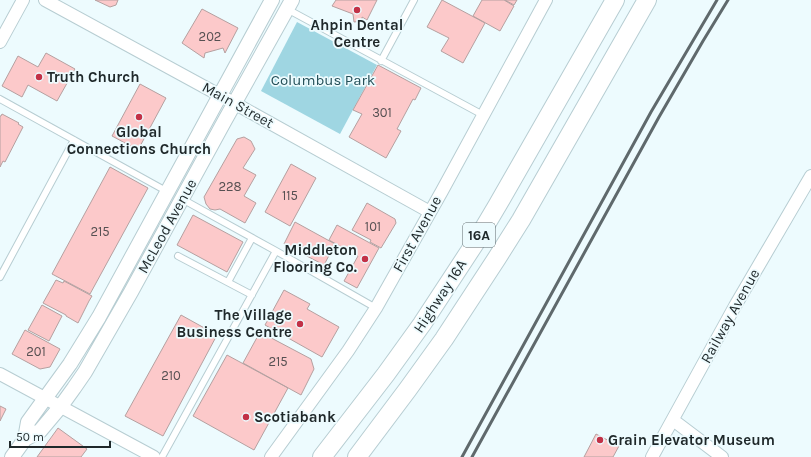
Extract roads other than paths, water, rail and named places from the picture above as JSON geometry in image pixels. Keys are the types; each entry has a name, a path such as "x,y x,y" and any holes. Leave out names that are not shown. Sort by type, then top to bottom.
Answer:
{"main road":[{"name":"Highway 16A","path":"322,457 386,374 422,324 475,243 615,0"},
{"name":"Highway 16A","path":"357,457 440,345 497,258 521,220 647,0"},
{"path":"362,457 371,439"}],"street":[{"path":"0,42 23,0"},
{"name":"Main Street","path":"45,0 430,212"},
{"name":"McLeod Avenue","path":"25,440 28,422 70,364 99,317 271,0"},
{"name":"First Avenue","path":"270,457 348,351 376,308 546,0"},
{"name":"McLeod Avenue","path":"12,457 25,440 40,432 61,406 81,378 107,336 289,5"},
{"name":"Railway Avenue","path":"652,457 735,306 811,176"},
{"path":"0,374 154,457"},
{"path":"673,420 722,457"}],"lane":[{"path":"381,61 414,0"},
{"path":"289,5 381,61 483,115"},
{"path":"0,99 168,192"},
{"path":"0,277 74,140"},
{"path":"182,199 376,308"},
{"path":"228,282 252,238"},
{"path":"154,457 252,295 276,251"},
{"path":"178,256 252,295"}],"railway":[{"path":"462,457 651,112 717,0"},
{"path":"472,457 659,117 728,0"}],"place":[{"name":"Ahpin Dental Centre","path":"357,10"},
{"name":"Truth Church","path":"39,77"},
{"name":"Global Connections Church","path":"139,117"},
{"name":"Middleton Flooring Co.","path":"365,259"},
{"name":"The Village Business Centre","path":"300,324"},
{"name":"Scotiabank","path":"246,417"},
{"name":"Grain Elevator Museum","path":"600,440"}],"park label":[{"name":"Columbus Park","path":"323,80"}]}
